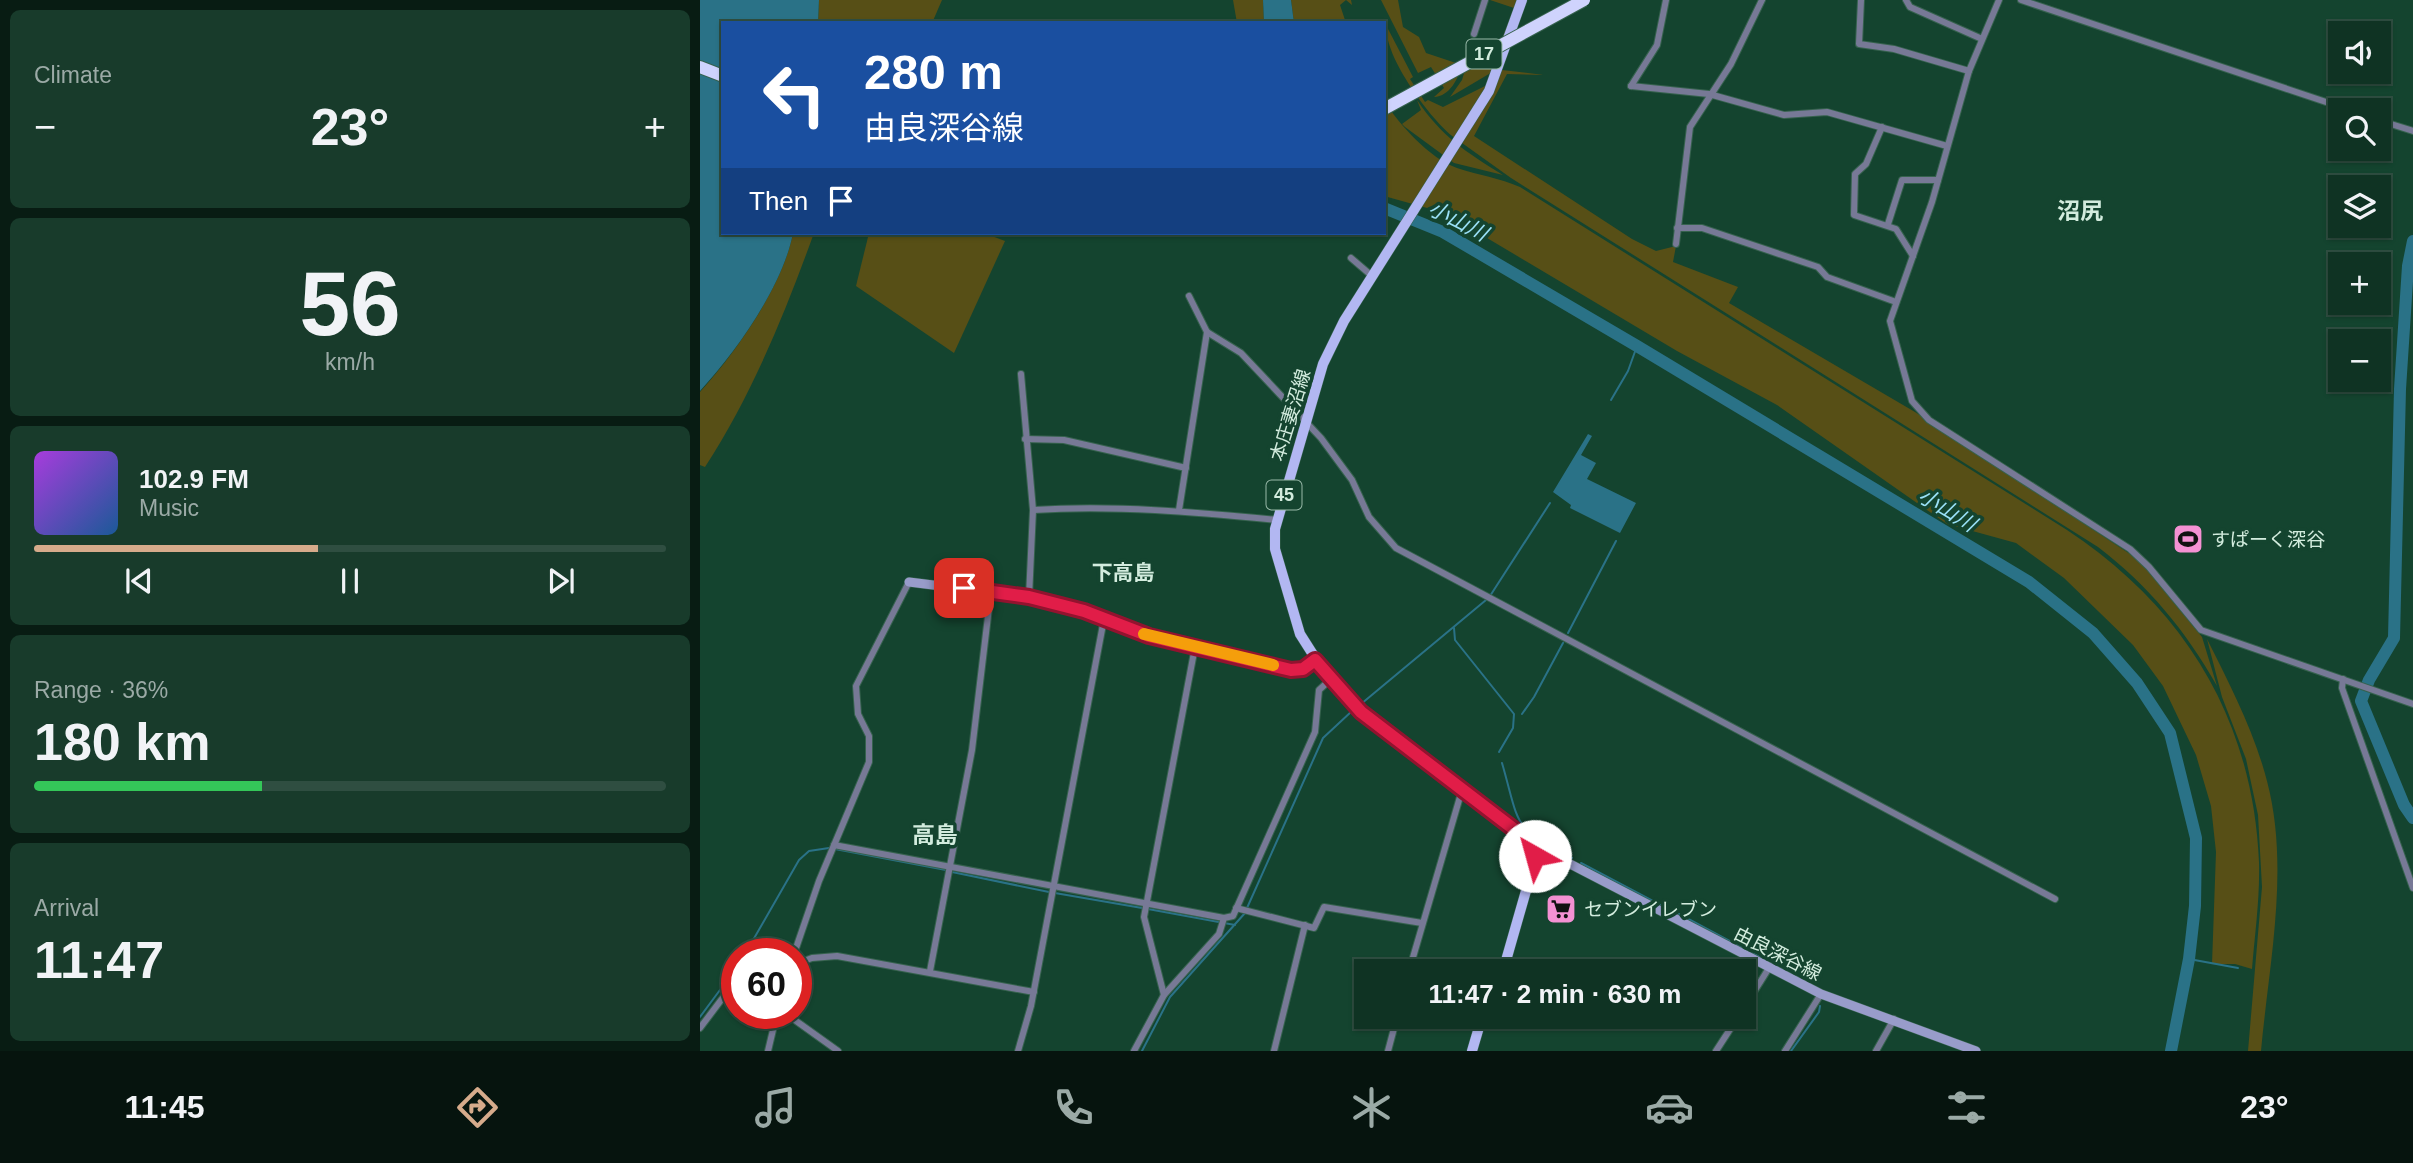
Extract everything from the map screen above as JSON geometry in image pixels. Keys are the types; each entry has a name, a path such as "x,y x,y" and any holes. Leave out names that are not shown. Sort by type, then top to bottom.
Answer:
{"highway":[{"name":"17","path":"1386,107 1584,0"},
{"path":"700,67 721,75"}],"main road":[{"name":"45","path":"1374,273 1489,91 1522,0"},
{"name":"本庄妻沼線","path":"1374,273 1344,321 1323,364 1277,520 1275,549 1289,603 1300,634 1315,660 1361,712 1515,830 1535,851"},
{"path":"909,582 1029,597 1084,611 1133,631 1291,670 1303,669 1315,660"},
{"path":"1507,959 1516,933 1535,851"},
{"name":"由良深谷線","path":"1535,851 1547,852 1821,994 1976,1051"},
{"path":"1472,1051 1478,1029"}],"street":[{"path":"1474,34 1485,0"},
{"path":"1666,0 1657,45 1631,86 1709,94 1784,115 1816,111 1947,146"},
{"path":"1676,244 1690,127 1731,64 1762,0"},
{"path":"1861,0 1859,44 1894,49 1969,71"},
{"path":"1906,0 1910,7 1982,39"},
{"path":"1999,0 1969,71 1938,180 1890,321 1912,401 1921,414 2130,549 2149,567 2201,630 2413,704"},
{"path":"2021,0 2328,103"},
{"path":"2391,124 2413,131"},
{"path":"1882,127 1866,164 1855,174 1854,215 1888,224 1896,229 1913,256"},
{"path":"1888,224 1902,180 1938,180"},
{"path":"1677,228 1702,228 1818,268 1827,277 1896,302"},
{"path":"1351,258 1374,273"},
{"path":"1189,296 1207,332 1241,353 1306,421 1352,480 1369,517 1386,540 2055,899"},
{"path":"1179,510 1207,332"},
{"path":"1021,374 1032,510 1029,597"},
{"path":"1025,439 1064,440 1186,468"},
{"path":"1032,510 1099,506 1179,510 1277,520"},
{"path":"800,938 834,845 869,762 869,736 858,714 856,685 909,582"},
{"path":"930,971 972,750 991,591"},
{"path":"1018,1051 1034,992 1104,619"},
{"path":"1164,995 1145,914 1195,647"},
{"path":"2343,679 2342,688 2413,888"},
{"path":"834,845 951,865 1224,919 1231,918 1315,732 1319,690 1330,680"},
{"path":"1412,959 1462,790"},
{"path":"1236,908 1314,928 1318,925 1324,907 1422,923"},
{"path":"1134,1051 1164,995 1222,927 1224,919"},
{"path":"1274,1051 1305,925"},
{"path":"812,958 838,956 1034,992"},
{"path":"1756,989 1769,968"},
{"path":"1784,1051 1821,994"},
{"path":"700,1028 721,1000"},
{"path":"1876,1051 1894,1019"},
{"path":"768,1051 773,1029"},
{"path":"807,1029 838,1051"},
{"path":"1388,1051 1394,1029"},
{"path":"1716,1051 1730,1029"}],"shaded area":[{"path":"819,0 942,0 933,21 818,21"},
{"path":"1233,0 1263,0 1264,21 1237,21"},
{"path":"1291,0 1346,0 1340,5 1345,21 1294,21"},
{"path":"1381,0 1398,0 1403,27 1419,37 1426,53 1462,65 1456,81 1445,94 1434,97 1444,88 1431,67 1418,73"},
{"path":"1490,0 1518,0 1494,71 1450,97 1462,80 1468,60 1494,59 1514,8"},
{"path":"1387,27 1413,77 1410,79 1425,102 1428,100 1443,107 1487,85 1455,138 1434,118 1411,87 1393,54"},
{"path":"1502,70 1544,75 1507,74 1474,136 1632,239 1656,251 1676,246 1673,262 1738,287 1729,303 1915,412 2139,560 2202,637 2217,686 2165,610 2133,577 2098,547 1511,178 1462,143 1485,107"},
{"path":"1417,100 1456,143 1503,175 1454,163 1405,127 1402,124 1421,110"},
{"path":"1386,104 1407,130 1436,157 1457,168 1520,187 2067,530 2109,561 2146,595 2178,632 2205,672 2227,715 2243,761 2254,810 2259,862 2252,969 2235,964 2212,964 2216,852 2211,806 2196,755 2163,686 2133,645 2064,578 2016,543 1947,524 1777,405 1677,351 1445,213 1386,197"},
{"path":"792,235 813,235 766,353 738,411 705,467 700,465 700,392 743,338 769,296 788,253"},
{"path":"869,235 989,235 1005,241 954,353 856,286"},
{"path":"2207,639 2241,708 2255,744 2274,814 2277,848 2276,916 2261,1051 2248,1051 2262,887 2258,815 2246,759 2222,697"}],"water":[{"path":"700,0 819,0 818,21 721,21 721,235 792,235 788,253 769,296 743,338 700,391"},
{"path":"1263,0 1291,0 1294,21 1264,21"},
{"path":"1588,434 1592,436 1581,455 1596,463 1587,479 1636,503 1620,533 1570,508 1571,505 1553,492"}],"waterway":[{"name":"小山川","path":"1386,209 1443,232 1637,346 2029,582 2093,633 2137,683 2170,733 2196,838 2195,906 2189,959 2171,1051"},
{"path":"2413,241 2408,266 2400,389 2394,638 2369,680 2361,701 2404,805 2413,818"},
{"path":"1611,400 1628,371 1637,346"},
{"path":"1490,596 1550,503"},
{"path":"1568,633 1616,541"},
{"path":"1361,704 1486,600"},
{"path":"1454,628 1455,640 1514,714 1513,728 1499,752"},
{"path":"1522,714 1563,643"},
{"path":"1247,908 1323,738 1352,711"},
{"path":"1502,763 1521,822 1538,839 1572,858"},
{"path":"754,938 799,860 809,851 829,848"},
{"path":"835,849 946,870"},
{"path":"1581,863 1668,909"},
{"path":"952,872 1049,892"},
{"path":"1055,893 1142,908"},
{"path":"1148,909 1235,925"},
{"path":"1142,1051 1170,997 1245,913"},
{"path":"1679,914 1765,960"},
{"path":"2189,959 2238,968"},
{"path":"700,1017 721,989"},
{"path":"1791,1051 1819,1012 1820,1006"}],"slow traffic":[{"path":"1144,634 1273,665"}],"place":[{"name":"すぱーく深谷","path":"2188,539"},
{"name":"セブンイレブン","path":"1561,909"}],"district":[{"name":"沼尻","path":"2080,211"},
{"name":"下高島","path":"1123,573"},
{"name":"高島","path":"935,835"}],"route":[{"path":"964,588 1029,597 1084,611 1149,636 1291,670 1303,669 1315,660 1338,690 1361,712 1515,830 1533,847 1535,856"}]}
